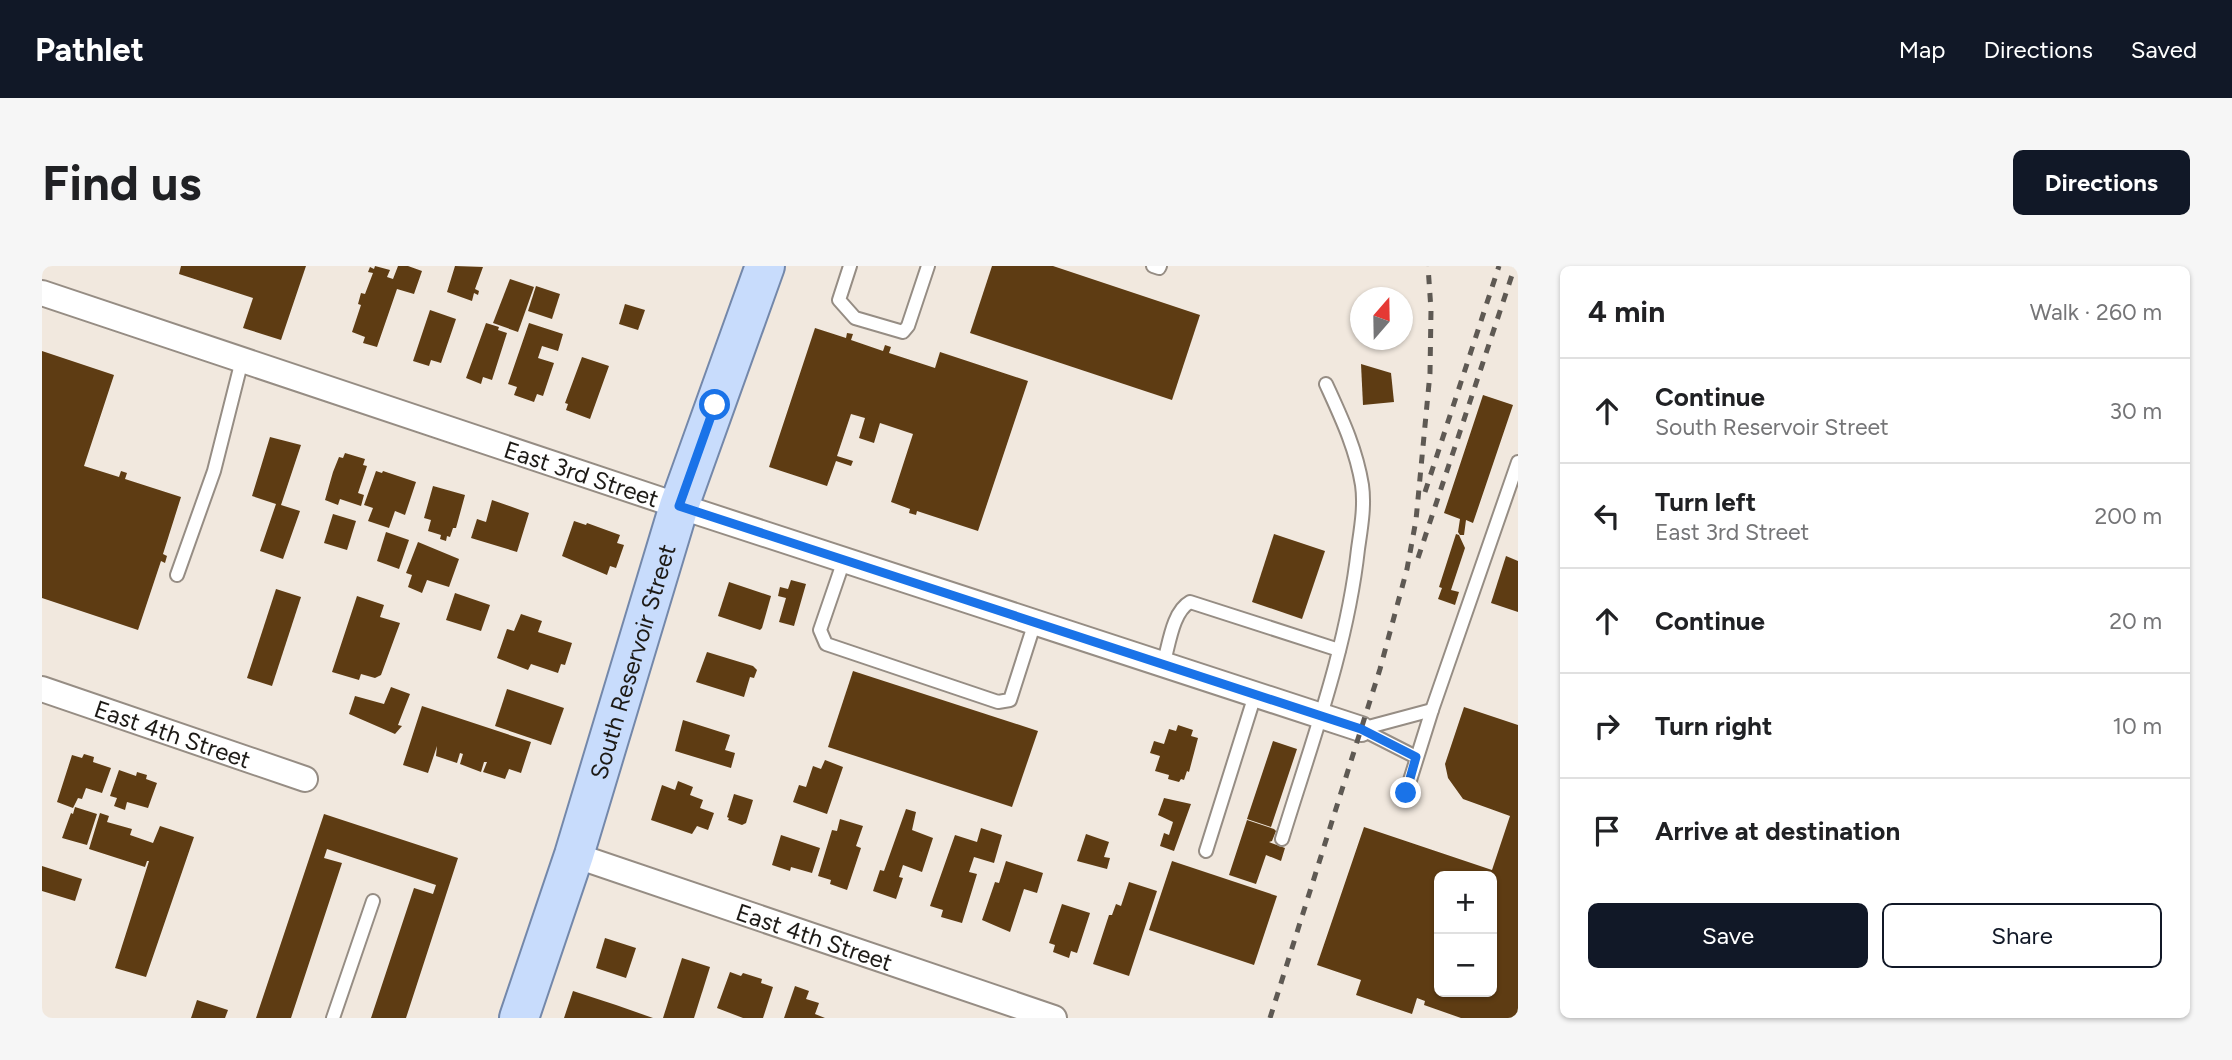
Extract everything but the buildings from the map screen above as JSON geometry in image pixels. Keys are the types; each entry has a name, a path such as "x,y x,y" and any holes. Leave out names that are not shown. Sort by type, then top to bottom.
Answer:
{"main road":[{"name":"South Reservoir Street","path":"519,1018 574,855 679,506 765,266"}],"street":[{"name":"East 3rd Street","path":"42,293 679,506 1361,729"},
{"name":"East 4th Street","path":"42,689 305,779"},
{"name":"East 4th Street","path":"574,855 1054,1018"}],"lane":[{"path":"850,266 839,300 856,318 902,332 908,326 928,266"},
{"path":"1153,266 1160,266"},
{"path":"177,575 214,471 242,360"},
{"path":"1282,839 1339,650 1354,585 1363,505 1362,486 1352,441 1326,384"},
{"path":"1406,793 1518,462"},
{"path":"844,560 820,630 826,644 999,702 1010,701 1035,622"},
{"path":"1163,665 1178,615 1182,606 1190,602 1339,650"},
{"path":"1206,851 1255,695"},
{"path":"1361,729 1432,710"},
{"path":"1361,729 1416,757"},
{"path":"333,1018 373,901"}],"railway":[{"path":"1270,1018 1380,669 1407,569 1416,520 1430,373 1431,310 1428,266"},
{"path":"1425,492 1499,266"},
{"path":"1418,558 1515,266"}],"route":[{"path":"715,405 679,506 1361,729 1416,757 1406,793"}]}
